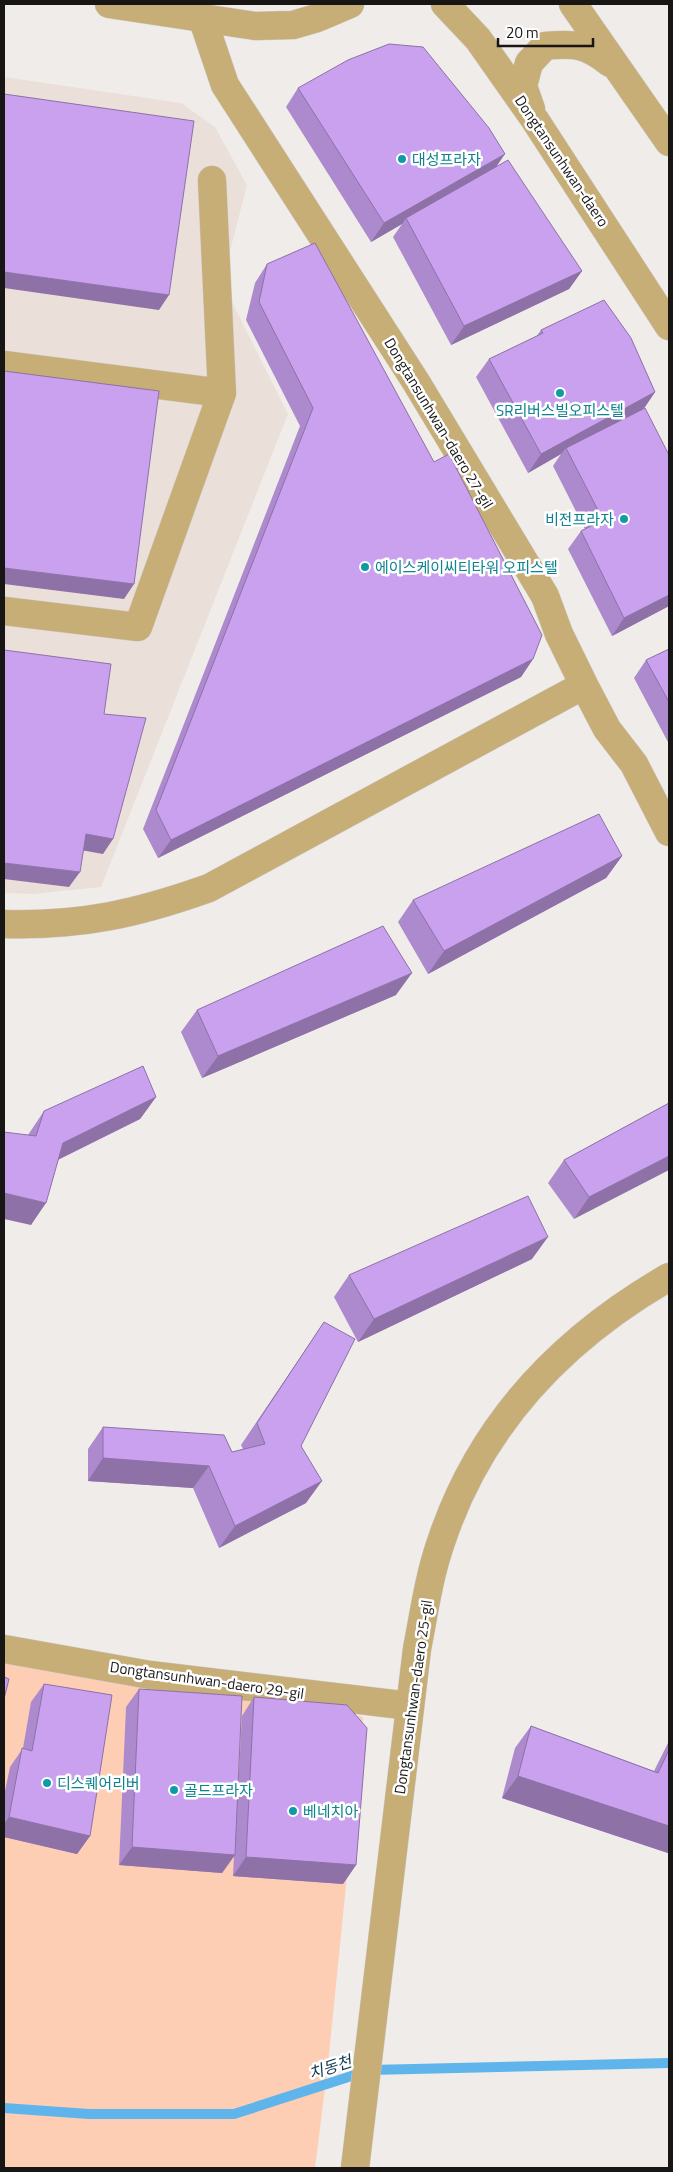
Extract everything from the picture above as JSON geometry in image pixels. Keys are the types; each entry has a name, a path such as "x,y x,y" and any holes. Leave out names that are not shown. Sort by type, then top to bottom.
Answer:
{"street":[{"path":"109,4 255,26 293,25 317,18 350,4"},
{"name":"Dongtansunhwan-daero","path":"445,4 478,40 535,120 669,326"},
{"path":"573,4 669,142"},
{"name":"Dongtansunhwan-daero 27-gil","path":"202,17 225,85 416,382 545,596 559,634 607,729 634,764 669,832"},
{"path":"535,120 523,86 529,63 545,46 571,44 594,50 619,70"},
{"path":"4,611 138,627 222,393 212,180"},
{"path":"4,365 222,393"},
{"path":"4,924 46,925 86,922 163,905 209,888 584,685"},
{"name":"Dongtansunhwan-daero 25-gil","path":"356,2168 417,1649 433,1570 452,1511 473,1467 501,1424 565,1350 636,1296 669,1277"},
{"name":"Dongtansunhwan-daero 29-gil","path":"4,1649 150,1674 410,1706"}],"shaded area":[{"path":"4,77 181,103 215,127 247,185 222,282 288,414 101,887 33,894 4,893"},
{"path":"4,1656 150,1678 363,1717 328,2064 315,2168 4,2168"}],"building":[{"name":"대성프라자","path":"389,44 423,47 489,128 505,154 384,223 298,88 348,60"},
{"path":"4,94 194,121 169,295 4,272"},
{"path":"508,160 582,271 464,326 406,218"},
{"name":"에이스케이씨티타워 오피스텔","path":"315,243 434,462 449,454 542,635 533,659 171,840 156,810 313,408 259,302 267,264"},
{"name":"SR리버스빌오피스텔","path":"604,300 631,338 655,392 541,454 489,359 543,333 541,330"},
{"path":"4,371 159,391 134,584 4,568"},
{"name":"비전프라자","path":"645,408 669,455 669,595 624,618 581,531 603,520 566,448"},
{"path":"669,649 669,702 646,660"},
{"path":"4,650 111,664 104,714 146,718 113,839 86,834 80,872 4,863"},
{"path":"599,814 622,856 444,951 413,900"},
{"path":"383,926 412,973 218,1056 197,1010"},
{"path":"143,1066 156,1097 63,1143 46,1203 4,1193 4,1132 36,1136 44,1111"},
{"path":"669,1103 669,1156 589,1197 564,1160"},
{"path":"528,1196 548,1237 374,1319 349,1275"},
{"path":"324,1322 355,1339 301,1446 322,1481 235,1526 209,1466 103,1458 103,1427 224,1435 232,1452 265,1444 257,1423"},
{"path":"4,1677 9,1679 4,1699"},
{"name":"디스퀘어리버","path":"44,1684 112,1695 90,1836 9,1817 22,1748 32,1751"},
{"name":"골드프라자","path":"139,1689 242,1696 235,1855 132,1847"},
{"name":"베네치아","path":"254,1697 347,1705 367,1728 356,1865 246,1857"},
{"path":"531,1726 658,1773 669,1750 669,1826 518,1776"}],"waterway":[{"name":"치동천","path":"4,2108 89,2114 234,2114 370,2070 669,2063"}],"place":[{"name":"대성프라자","path":"402,159"},
{"name":"SR리버스빌오피스텔","path":"560,393"},
{"name":"비전프라자","path":"624,519"},
{"name":"에이스케이씨티타워 오피스텔","path":"365,567"},
{"name":"디스퀘어리버","path":"47,1783"},
{"name":"골드프라자","path":"174,1790"},
{"name":"베네치아","path":"293,1811"}]}
